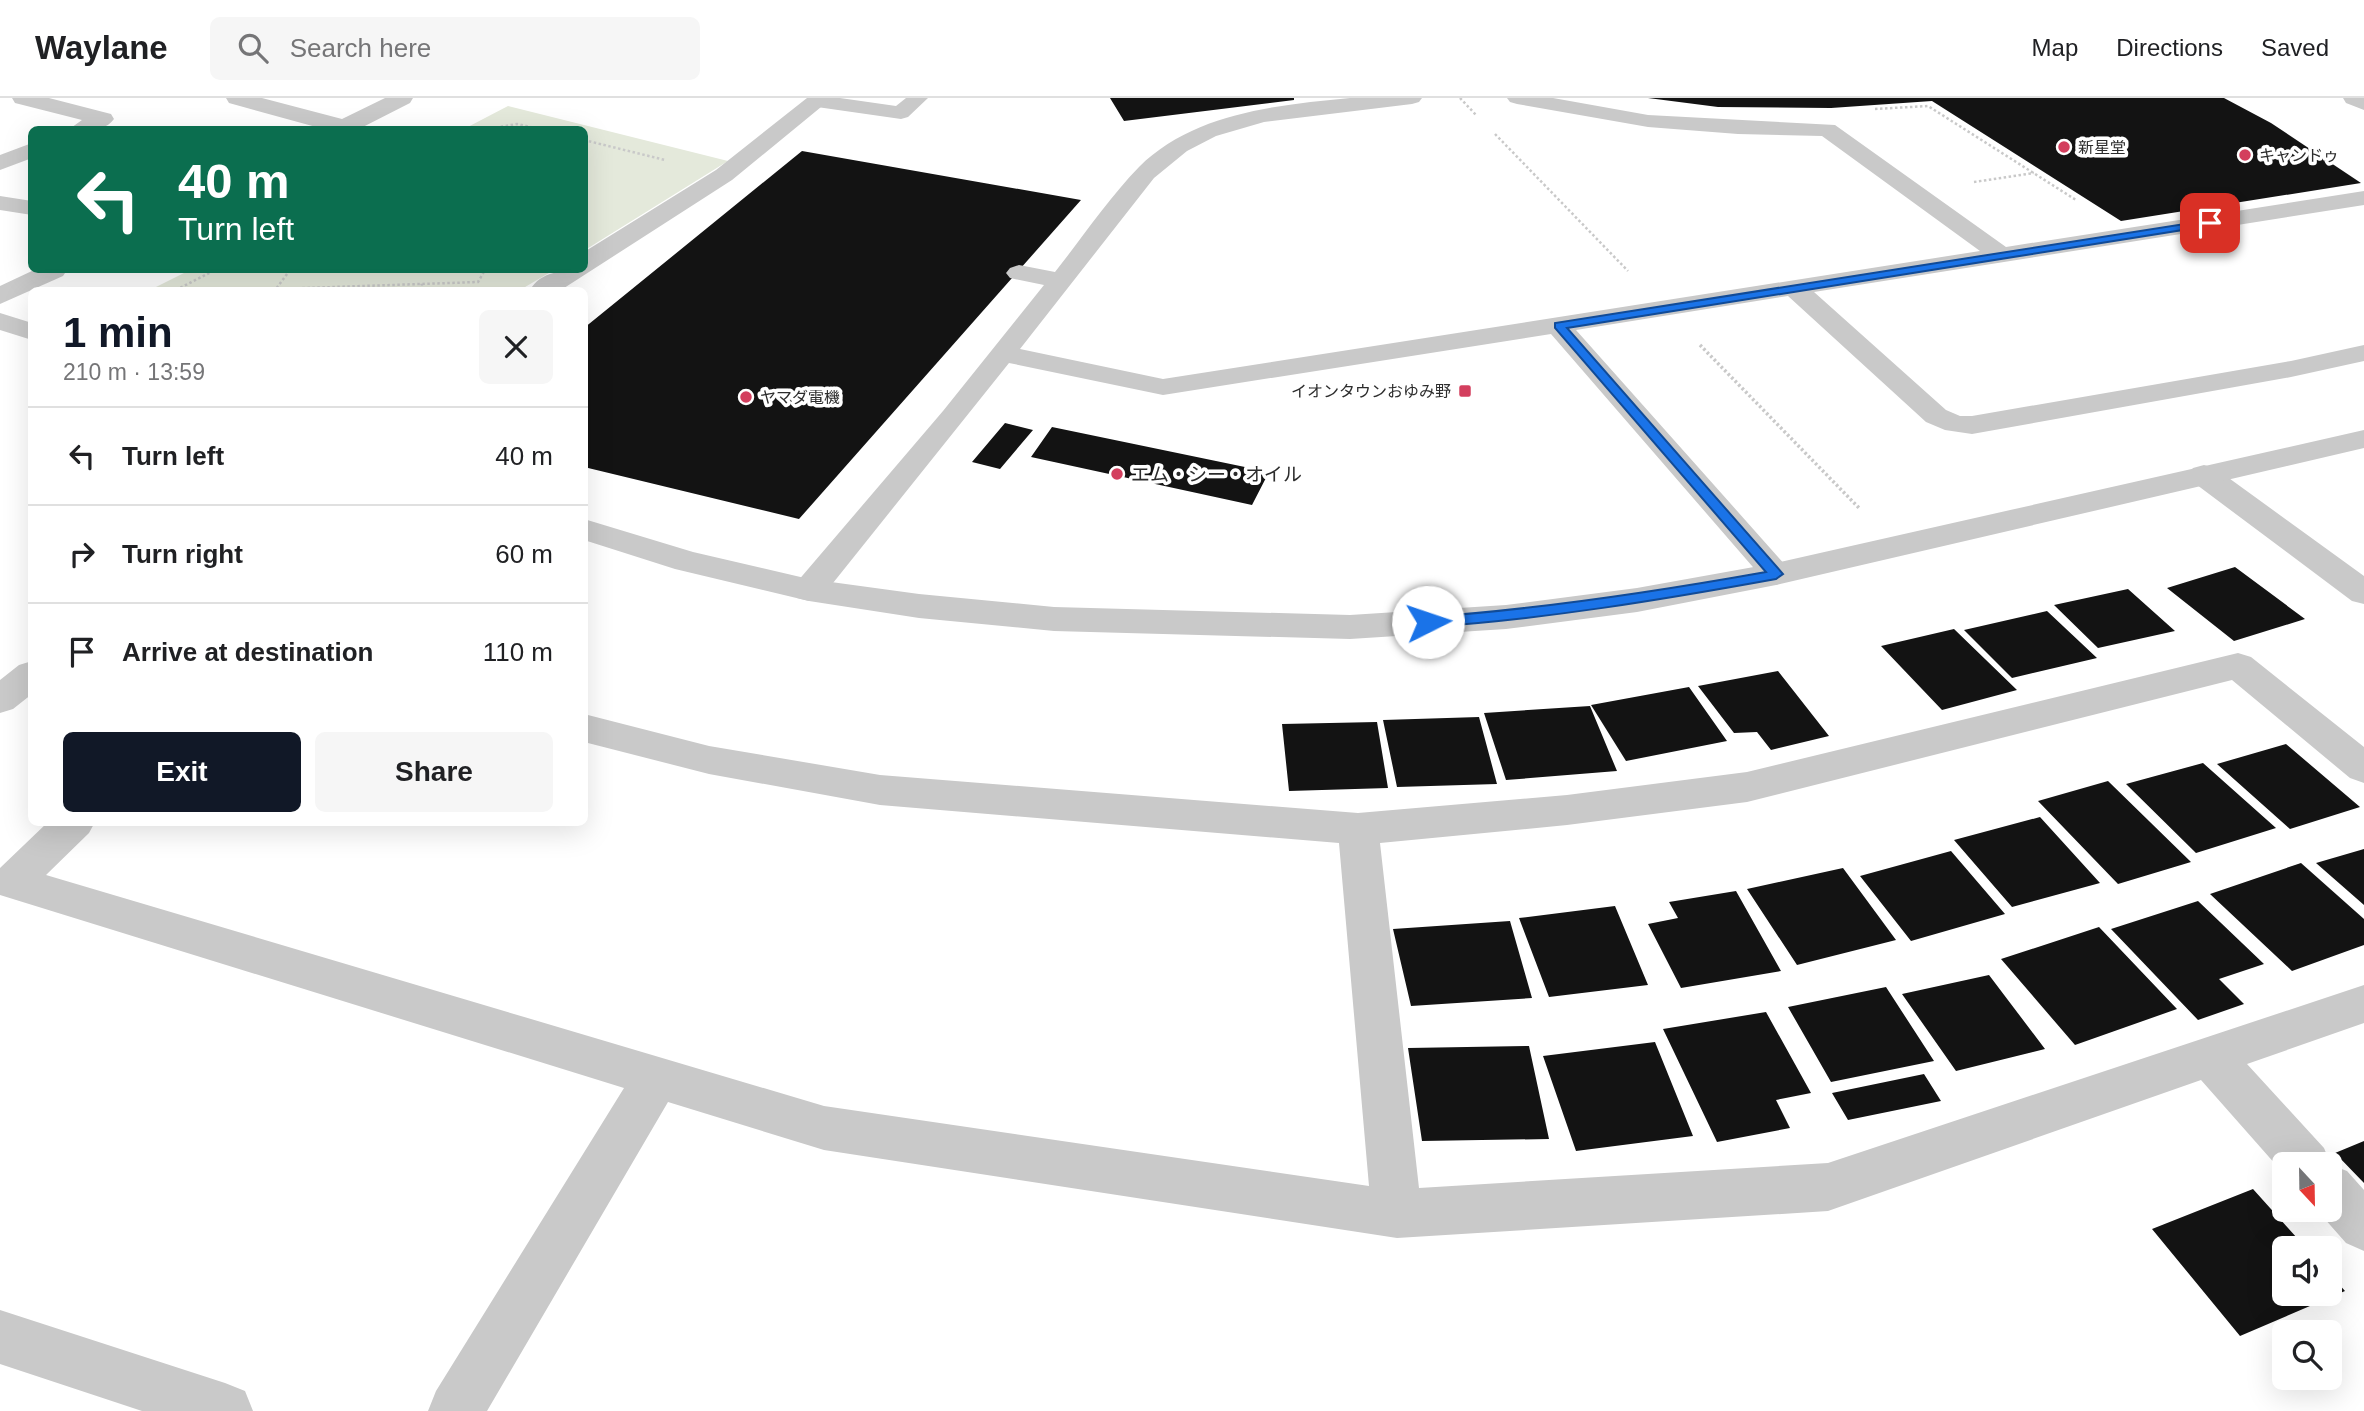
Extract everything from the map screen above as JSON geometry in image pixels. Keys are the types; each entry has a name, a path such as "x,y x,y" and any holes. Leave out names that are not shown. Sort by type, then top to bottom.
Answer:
{"street":[{"path":"23,98 103,119 88,126"},
{"path":"237,98 334,126"},
{"path":"345,126 402,98"},
{"path":"2354,98 2364,103"},
{"path":"588,261 723,175 819,99"},
{"path":"0,163 28,152"},
{"path":"0,203 28,207"},
{"path":"0,296 48,273"},
{"path":"548,287 571,273"},
{"path":"0,321 28,331"},
{"path":"588,530 687,561 809,590 919,606 1054,619 1350,626 1519,615 1637,600 1776,574 2364,439"},
{"path":"2204,475 2364,593"},
{"path":"588,729 709,760 880,790 1358,829 1567,810 1747,787 2238,666 2364,768"},
{"path":"0,700 28,677"},
{"path":"71,826 12,882 824,1128 1397,1214 1828,1187 2364,1004"},
{"path":"1358,829 1397,1214"},
{"path":"2211,1058 2296,1152"},
{"path":"456,1411 657,1077"},
{"path":"2342,1202 2364,1226"},
{"path":"0,1337 167,1403 225,1411"}],"lane":[{"path":"819,99 901,113 918,98"},
{"path":"809,590 1062,281 1146,173 1167,153 1214,129 1288,113 1412,98"},
{"path":"1517,98 1648,121 1827,131 2003,256"},
{"path":"1003,354 1163,387 2364,198"},
{"path":"1019,273 1062,281"},
{"path":"1795,289 1936,416 1955,424 1972,425 1998,421 2291,369 2364,353"},
{"path":"1559,326 1776,574"}],"path":[{"path":"505,126 526,126"},
{"path":"588,141 723,175"},
{"path":"182,287 209,273"},
{"path":"334,287 478,282 483,273"}],"shaded area":[{"path":"508,106 588,126 470,126"},
{"path":"588,126 728,161 588,248"},
{"path":"184,273 549,273 525,287 156,287"}],"building":[{"path":"1110,98 1294,98 1294,100 1124,121"},
{"path":"1648,98 2224,98 2271,123 2361,183 2121,221 1932,101 1831,108 1718,107"},
{"name":"ヤマダ電機","path":"802,151 1081,200 799,519 588,468 588,325"},
{"path":"1005,423 1033,430 1000,469 972,462"},
{"path":"1052,427 1269,472 1252,505 1031,457"},
{"path":"2235,567 2305,619 2234,641 2167,588"},
{"path":"2128,589 2175,631 2098,648 2054,605"},
{"path":"2047,611 2097,658 2012,678 1964,630"},
{"path":"1954,629 2017,690 1942,710 1881,646"},
{"path":"1778,671 1829,736 1771,750 1757,732 1734,733 1698,686"},
{"path":"1689,687 1727,741 1626,761 1591,705"},
{"path":"1590,706 1617,771 1506,780 1484,713"},
{"path":"1479,717 1497,784 1397,787 1383,720"},
{"path":"1377,722 1388,788 1289,791 1282,724"},
{"path":"2286,744 2360,807 2290,829 2217,764"},
{"path":"2203,763 2276,828 2196,853 2126,784"},
{"path":"2108,781 2191,862 2118,884 2038,801"},
{"path":"2040,817 2100,883 2012,907 1954,840"},
{"path":"2364,849 2364,905 2316,863"},
{"path":"1951,851 2005,914 1911,941 1860,876"},
{"path":"2301,863 2364,919 2364,945 2292,971 2210,894"},
{"path":"1843,868 1896,940 1797,965 1747,889"},
{"path":"1736,891 1781,971 1681,988 1648,924 1678,918 1669,902"},
{"path":"2198,901 2264,964 2219,979 2244,1004 2198,1020 2111,929"},
{"path":"1615,906 1648,985 1549,997 1519,918"},
{"path":"1510,921 1532,998 1411,1006 1393,929"},
{"path":"2099,927 2177,1009 2075,1045 2001,959"},
{"path":"1989,975 2045,1049 1956,1071 1902,994"},
{"path":"1886,987 1934,1061 1831,1082 1788,1007"},
{"path":"1766,1012 1811,1093 1776,1100 1790,1128 1717,1142 1663,1029"},
{"path":"1655,1042 1693,1136 1576,1151 1543,1056"},
{"path":"1529,1046 1549,1139 1422,1141 1408,1048"},
{"path":"1924,1074 1941,1101 1848,1120 1832,1093"},
{"path":"2364,1141 2364,1183 2342,1160 2342,1152 2337,1152"},
{"path":"2253,1189 2272,1210 2272,1222 2283,1222 2295,1236 2272,1236 2272,1306 2310,1306 2272,1320 2240,1336 2152,1229"}],"place":[{"name":"新星堂","path":"2064,147"},
{"name":"キャンドゥ","path":"2245,155"},
{"name":"イオンタウンおゆみ野","path":"1465,391"},
{"name":"ヤマダ電機","path":"746,397"},
{"name":"エム・シー・オイル","path":"1117,474"}],"route":[{"path":"1428,622 1506,617 1637,600 1776,574 1559,326 2210,223"}]}
